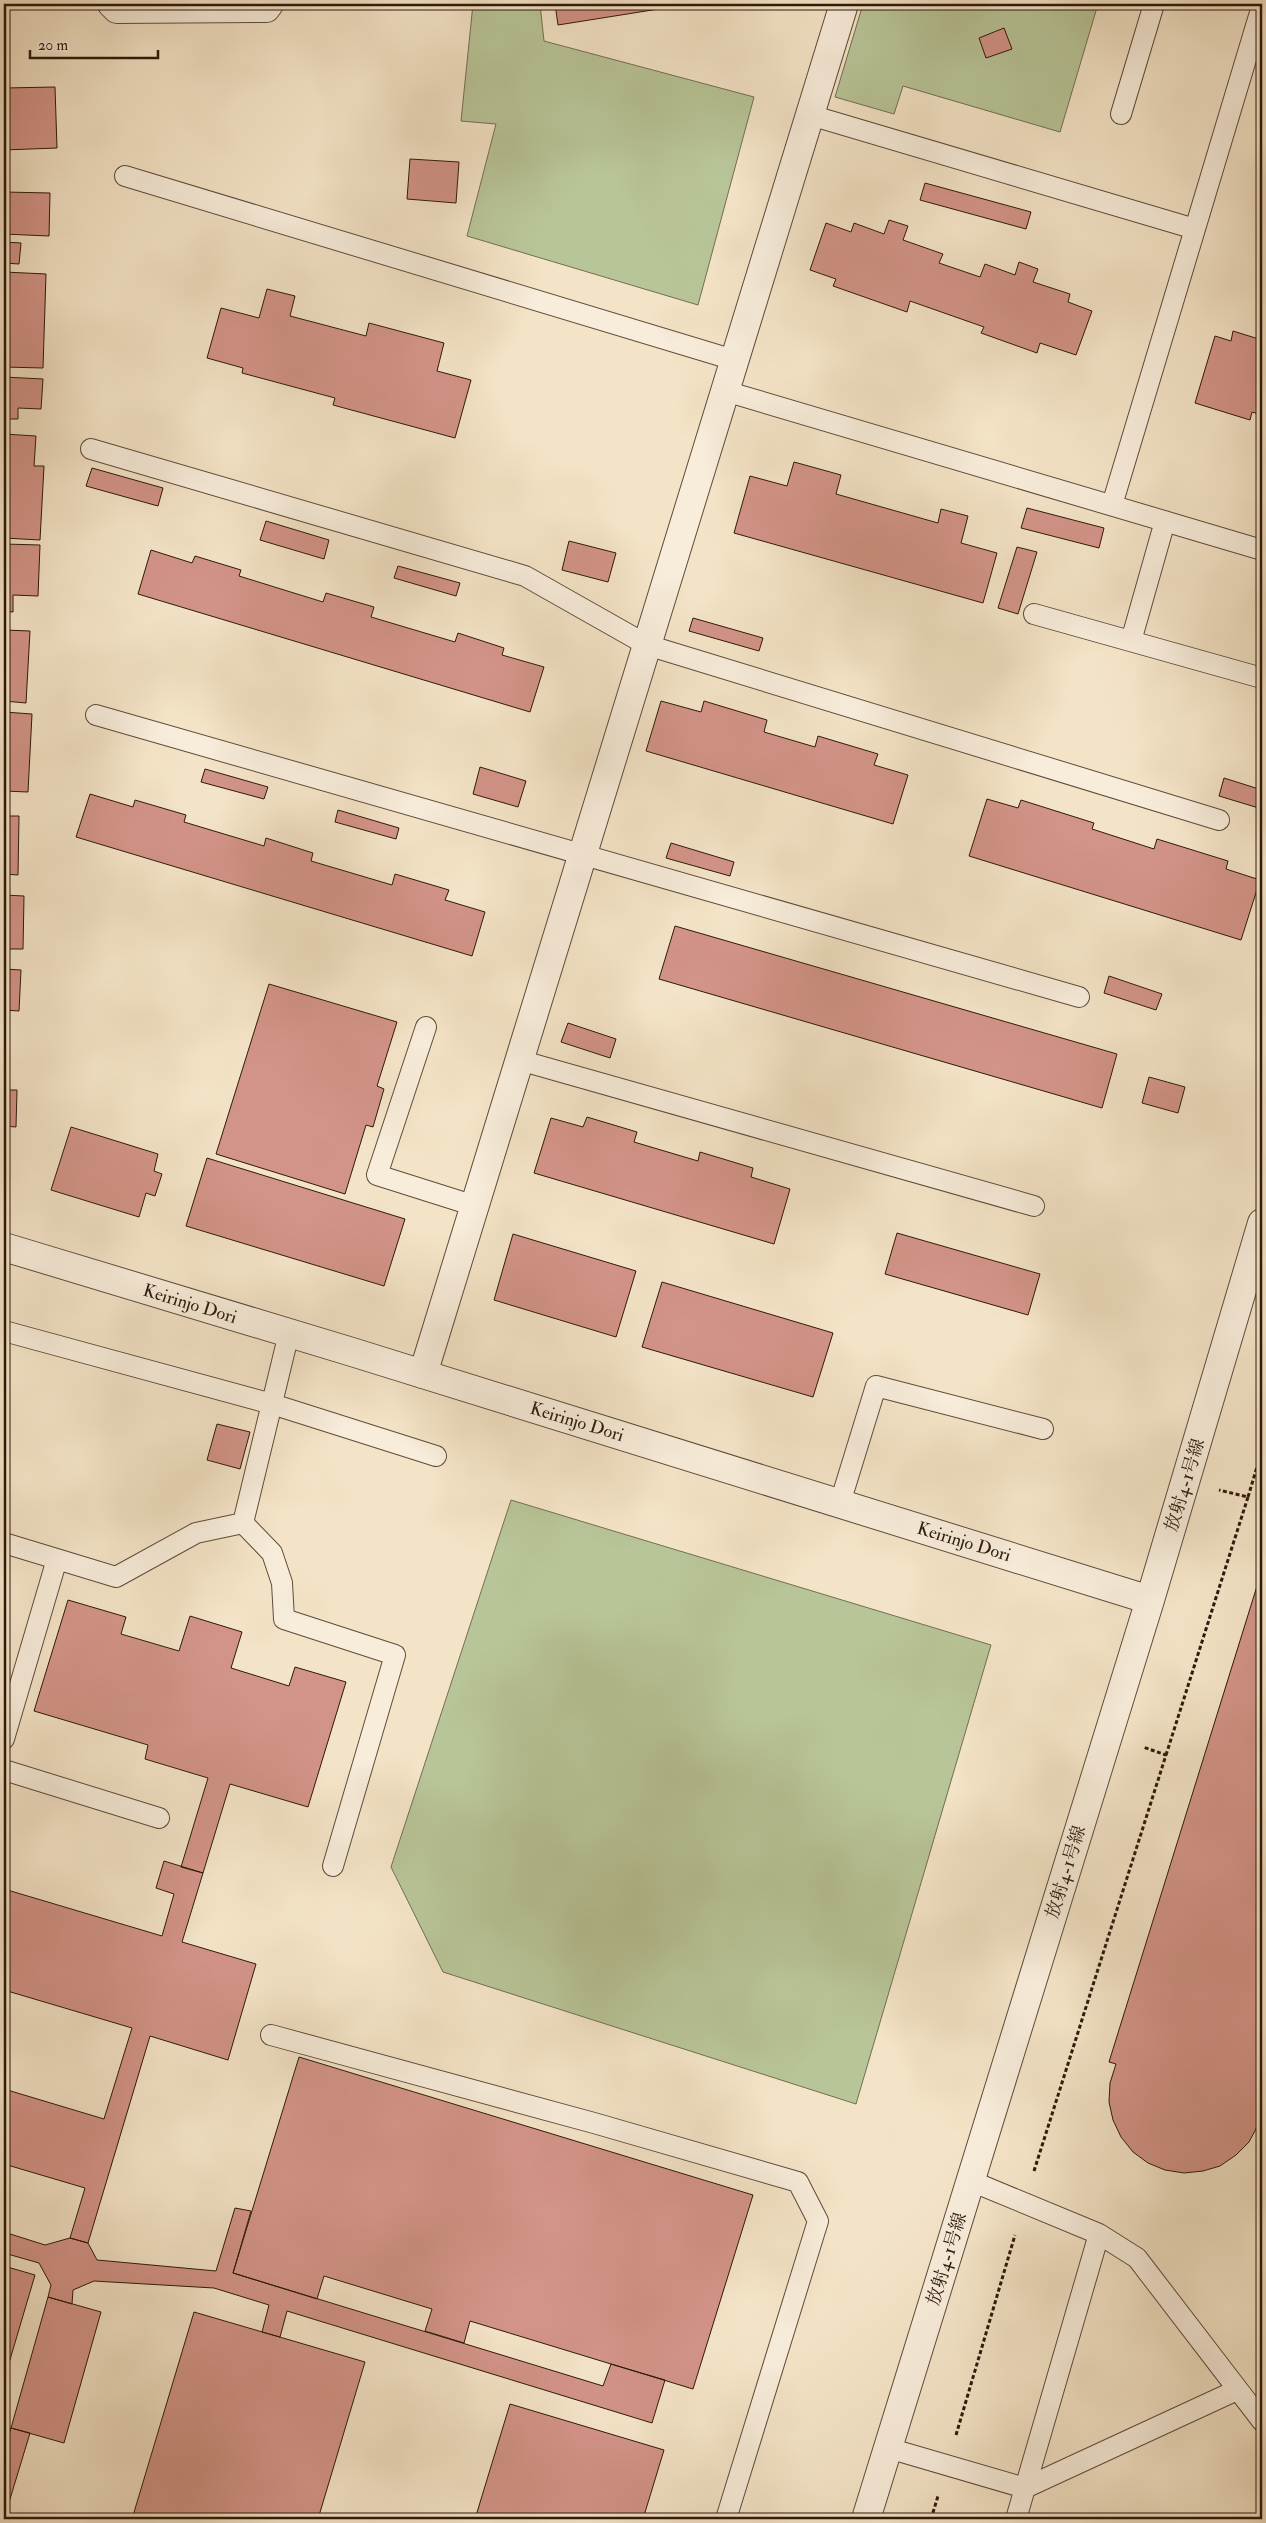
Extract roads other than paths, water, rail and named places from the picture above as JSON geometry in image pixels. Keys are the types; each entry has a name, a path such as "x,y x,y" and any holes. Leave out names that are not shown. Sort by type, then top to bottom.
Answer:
{"street":[{"path":"112,4 117,9 266,8 269,4"},
{"path":"423,1374 844,4"},
{"name":"放射4-1号線","path":"866,2519 1150,1600 1262,1223"},
{"name":"Keirinjo Dori","path":"4,1247 423,1374 1150,1600"}],"lane":[{"path":"1121,114 1154,4"},
{"path":"1112,505 1262,6"},
{"path":"810,115 1195,229"},
{"path":"125,176 734,360"},
{"path":"724,391 1262,550"},
{"path":"91,449 525,576 647,644 1219,820"},
{"path":"1131,641 1165,521"},
{"path":"1034,614 1262,678"},
{"path":"96,715 1079,998"},
{"path":"426,1027 377,1176 475,1206"},
{"path":"519,1060 1034,1206"},
{"path":"4,1331 272,1404 436,1456"},
{"path":"243,1523 289,1333"},
{"path":"840,1503 876,1386 1043,1430"},
{"path":"4,1543 116,1577 196,1533 243,1523"},
{"path":"243,1523 272,1552 282,1583 284,1619 394,1655 333,1866"},
{"path":"4,1739 57,1559"},
{"path":"4,1770 159,1818"},
{"path":"271,2034 594,2122 798,2182 818,2221 726,2519"},
{"path":"971,2181 1099,2234 1137,2258 1262,2421"},
{"path":"1016,2519 1099,2234"},
{"path":"888,2448 1025,2488 1237,2390"}]}
